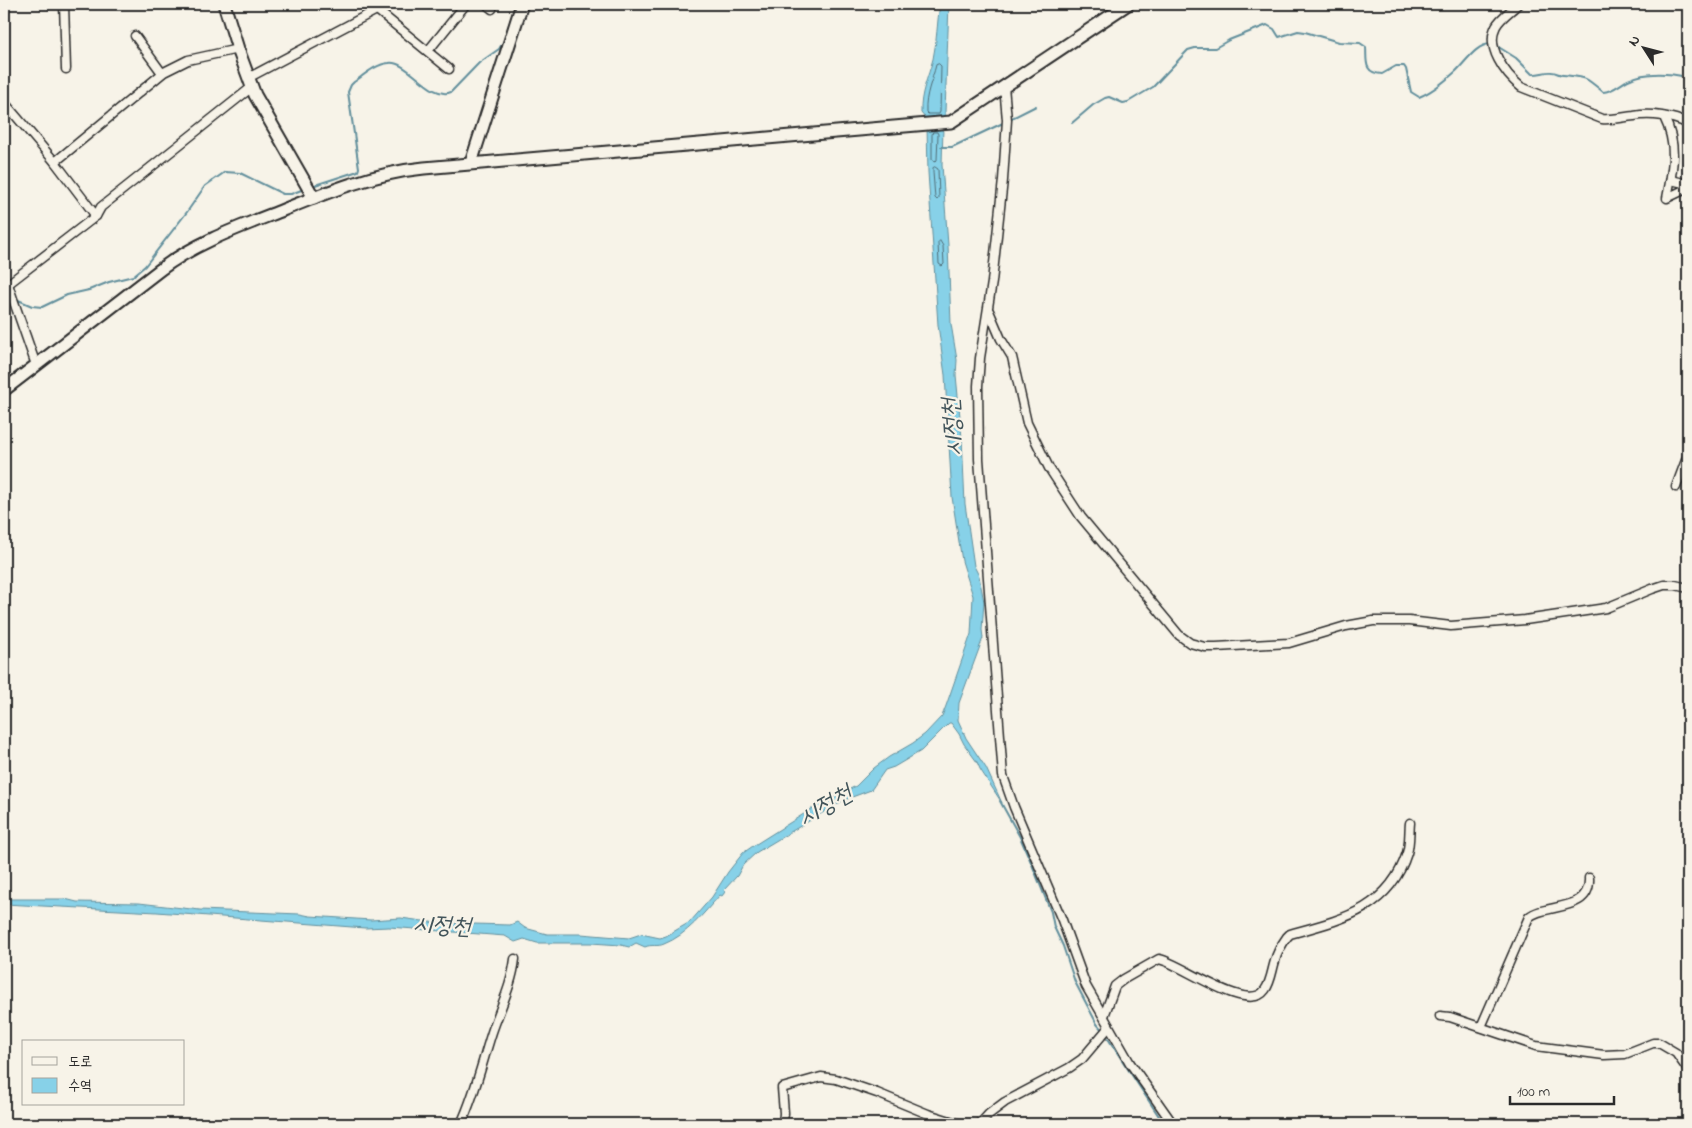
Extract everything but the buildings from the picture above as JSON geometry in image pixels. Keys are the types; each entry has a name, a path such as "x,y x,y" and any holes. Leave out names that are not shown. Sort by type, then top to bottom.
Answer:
{"main road":[{"path":"224,4 250,83 266,116 314,198"},
{"path":"471,163 522,4"},
{"path":"4,390 184,252 217,236 362,180 395,172 471,163 946,122 955,119 1128,4"}],"street":[{"path":"64,4 66,69"},
{"path":"36,365 6,282 96,216 101,207 250,83 388,4"},
{"path":"428,51 466,4"},
{"path":"1518,4 1497,25 1493,40 1496,54 1512,79 1521,87 1602,119 1637,115 1664,117 1688,124"},
{"path":"377,10 449,69"},
{"path":"135,36 162,74"},
{"path":"55,162 162,74 188,60 238,49"},
{"path":"1004,86 1007,120 1002,189 988,309 978,372 978,435 1003,776 1014,807 1056,905 1086,986 1130,1062 1173,1124"},
{"path":"4,102 55,162 96,216"},
{"path":"1664,117 1670,132 1674,153 1667,198 1688,188"},
{"path":"1671,180 1688,184"},
{"path":"988,309 1012,357 1027,423 1061,487 1080,517 1104,547 1172,627 1190,643 1205,647 1289,643 1362,622 1384,620 1452,626 1525,620 1606,608 1664,585 1675,584 1688,588"},
{"path":"1676,487 1688,454"},
{"path":"1104,1016 1115,986 1159,959 1231,993 1252,996 1262,994 1266,990 1275,960 1287,936 1349,917 1368,906 1389,887 1402,868 1408,851 1410,823"},
{"path":"1481,1027 1529,916 1533,913 1576,902 1587,891 1589,878"},
{"path":"461,1124 475,1092 492,1033 508,992 515,958"},
{"path":"1440,1016 1481,1027 1536,1046 1604,1055 1625,1054 1654,1043 1659,1043 1676,1053 1688,1070"},
{"path":"980,1124 989,1114 1005,1102 1069,1068 1082,1059 1109,1027"},
{"path":"783,1124 782,1088 821,1077 845,1081 928,1114 960,1124"}],"water":[{"path":"940,4 949,4 945,117 926,119 921,113 922,99 934,52"},
{"name":"시정천","path":"927,127 943,127 942,165 951,324 957,360 956,375 962,438 965,504 974,566 979,576 984,602 983,638 959,703 958,720 966,738 986,768 1002,803 959,734 949,723 921,751 894,767 885,770 871,790 844,800 757,852 743,865 737,876 724,890 725,892 722,896 720,895 680,935 662,945 645,947 636,943 629,947 591,943 537,943 524,939 515,942 505,936 389,927 365,928 157,912 4,904 4,899 65,899 77,902 139,903 200,910 300,914 371,920 401,918 437,923 510,925 517,922 525,928 547,934 581,934 629,938 641,934 660,938 690,922 712,897 743,853 818,805 856,786 874,768 925,734 942,716 946,706 971,634 973,596 962,561 952,497 945,375 938,325"}],"waterway":[{"path":"1072,123 1093,105 1105,98 1109,97 1123,103 1128,102 1153,87 1188,50 1215,48 1229,40 1267,25 1274,29 1279,37 1298,31 1339,42 1360,43 1366,47 1366,61 1369,69 1382,74 1396,66 1404,66 1411,92 1419,97 1447,79 1480,47 1491,44"},
{"path":"312,186 358,171 348,92 354,82 375,68 389,63 404,68 436,91 443,93 451,92 479,63 499,49 505,39"},
{"path":"1497,46 1516,58 1532,74 1552,72 1582,77 1589,80 1603,92 1610,91 1628,80 1642,75 1665,74 1688,77"},
{"path":"1010,119 1036,106"},
{"path":"941,147 952,147 1003,123"},
{"path":"16,299 32,306 42,307 67,295 133,276 145,266 205,186 225,172 240,173 283,194 291,194 304,189"},
{"path":"4,298 11,297"},
{"path":"1000,801 1020,837 1031,862 1051,912 1054,927 1063,946 1075,982 1097,1024 1103,1031"},
{"path":"1105,1034 1164,1124"}]}
